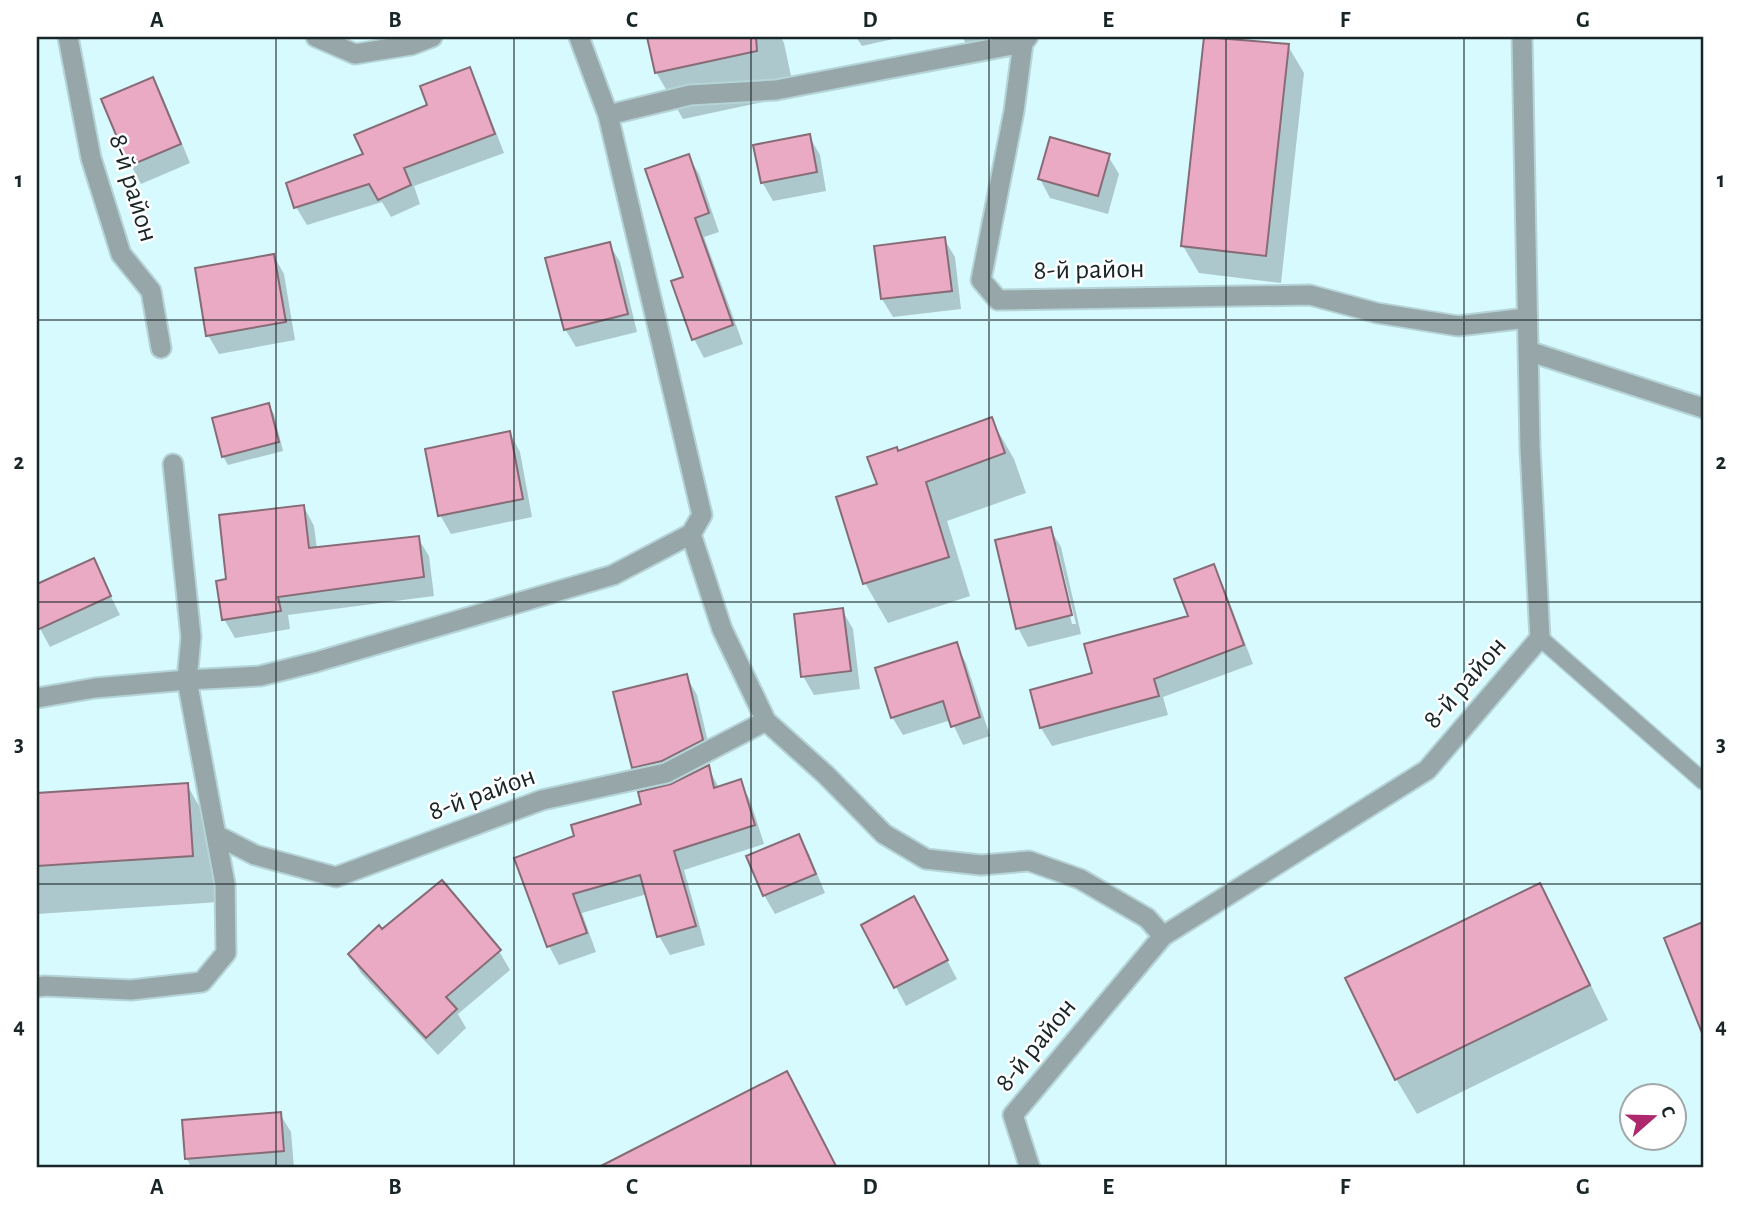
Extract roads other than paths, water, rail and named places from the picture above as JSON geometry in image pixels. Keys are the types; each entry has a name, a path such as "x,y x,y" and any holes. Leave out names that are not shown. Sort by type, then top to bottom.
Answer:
{"street":[{"name":"8-й район","path":"68,37 91,158 121,254 151,291 161,348"},
{"path":"316,37 355,54 411,45 432,37"},
{"path":"37,698 95,688 260,676 613,575 691,534 702,515 608,115 579,37"},
{"name":"8-й район","path":"1030,1168 1013,1115 1163,936 1427,770 1540,638 1530,448 1522,37"},
{"name":"8-й район","path":"608,115 690,95 776,90 1025,40 981,280 998,300 1310,295 1377,313 1458,326 1527,318"},
{"path":"1528,351 1703,408"},
{"path":"37,988 45,986 131,990 202,982 226,953 225,884 187,680 191,637 173,464"},
{"path":"691,534 722,629 766,721 884,834 926,859 981,865 1029,861 1080,878 1147,918 1163,936"},
{"name":"8-й район","path":"216,835 255,855 336,877 542,800 666,773 766,721"}],"lane":[{"path":"1540,638 1703,781"}]}
